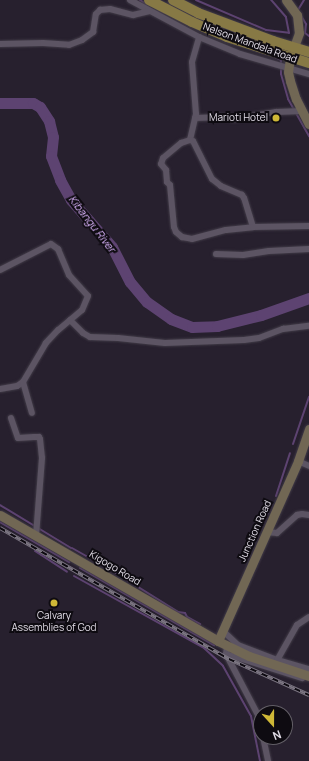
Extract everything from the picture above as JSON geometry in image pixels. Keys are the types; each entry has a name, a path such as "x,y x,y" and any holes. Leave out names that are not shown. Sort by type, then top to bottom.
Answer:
{"main road":[{"name":"Nelson Mandela Road","path":"173,0 198,13 293,53 309,64"},
{"path":"286,0 298,19 299,33 289,69 293,91 309,124"},
{"name":"Nelson Mandela Road","path":"152,5 227,37 293,53 309,52"},
{"name":"Junction Road","path":"218,641 298,461 309,429"},
{"name":"Kigogo Road","path":"0,516 113,580 165,612 218,641 227,649 276,663 309,676"}],"street":[{"path":"130,0 152,5 199,37 240,54 309,74"},
{"path":"0,44 43,43 69,45 82,40 93,32 96,14 100,10 110,9 133,15 152,5"},
{"path":"190,140 195,118 196,99 192,62 199,37"},
{"path":"195,118 224,117 234,119 302,111"},
{"path":"190,140 181,143 169,152 161,161 166,171 167,182 170,185 174,227 176,232 182,237 192,239 226,230 253,226 309,226"},
{"path":"190,140 196,145 216,183 237,195 242,195 253,226"},
{"path":"0,270 48,245 55,245 68,275 88,296 82,310 46,343 23,382 17,386 0,389"},
{"path":"216,254 243,255 269,251 309,249"},
{"path":"70,320 83,334 90,337 165,342 244,340 259,338 272,332 309,326"},
{"path":"23,382 32,413"},
{"path":"11,418 18,438 34,436 40,439 42,458 36,536"},
{"path":"298,461 309,466"},
{"path":"267,532 277,533 297,515 309,515"},
{"path":"276,663 297,625 309,617"},
{"path":"223,631 238,645 276,663 309,669"},
{"path":"227,649 309,680"},
{"path":"227,649 253,705"},
{"path":"265,745 268,761"}],"waterway":[{"path":"140,0 150,7"},
{"path":"196,0 266,30 289,33 286,17 271,0"},
{"path":"298,10 304,0"},
{"path":"158,11 164,13"},
{"path":"300,14 306,24 305,33 309,36"},
{"path":"275,57 281,60 281,74 288,99 309,136"},
{"name":"Kibangu River","path":"0,103 33,103 40,107 49,121 53,137 51,156 60,180 71,200 112,247 130,282 147,302 171,319 192,327 217,326 261,315 309,298"},
{"path":"293,444 309,397"},
{"path":"276,496 290,453"},
{"path":"256,538 272,504"},
{"path":"0,505 71,548"},
{"path":"0,522 69,562"},
{"path":"72,548 116,573"},
{"path":"35,551 67,572"},
{"path":"80,568 214,645"},
{"path":"119,575 178,612 185,613 187,617 200,624"},
{"path":"74,576 204,648 223,666 251,716 260,761"}],"railway":[{"path":"0,528 229,659 309,695"}],"place":[{"name":"Marioti Hotel","path":"276,118"},
{"name":"Calvary Assemblies of God","path":"54,603"}]}
